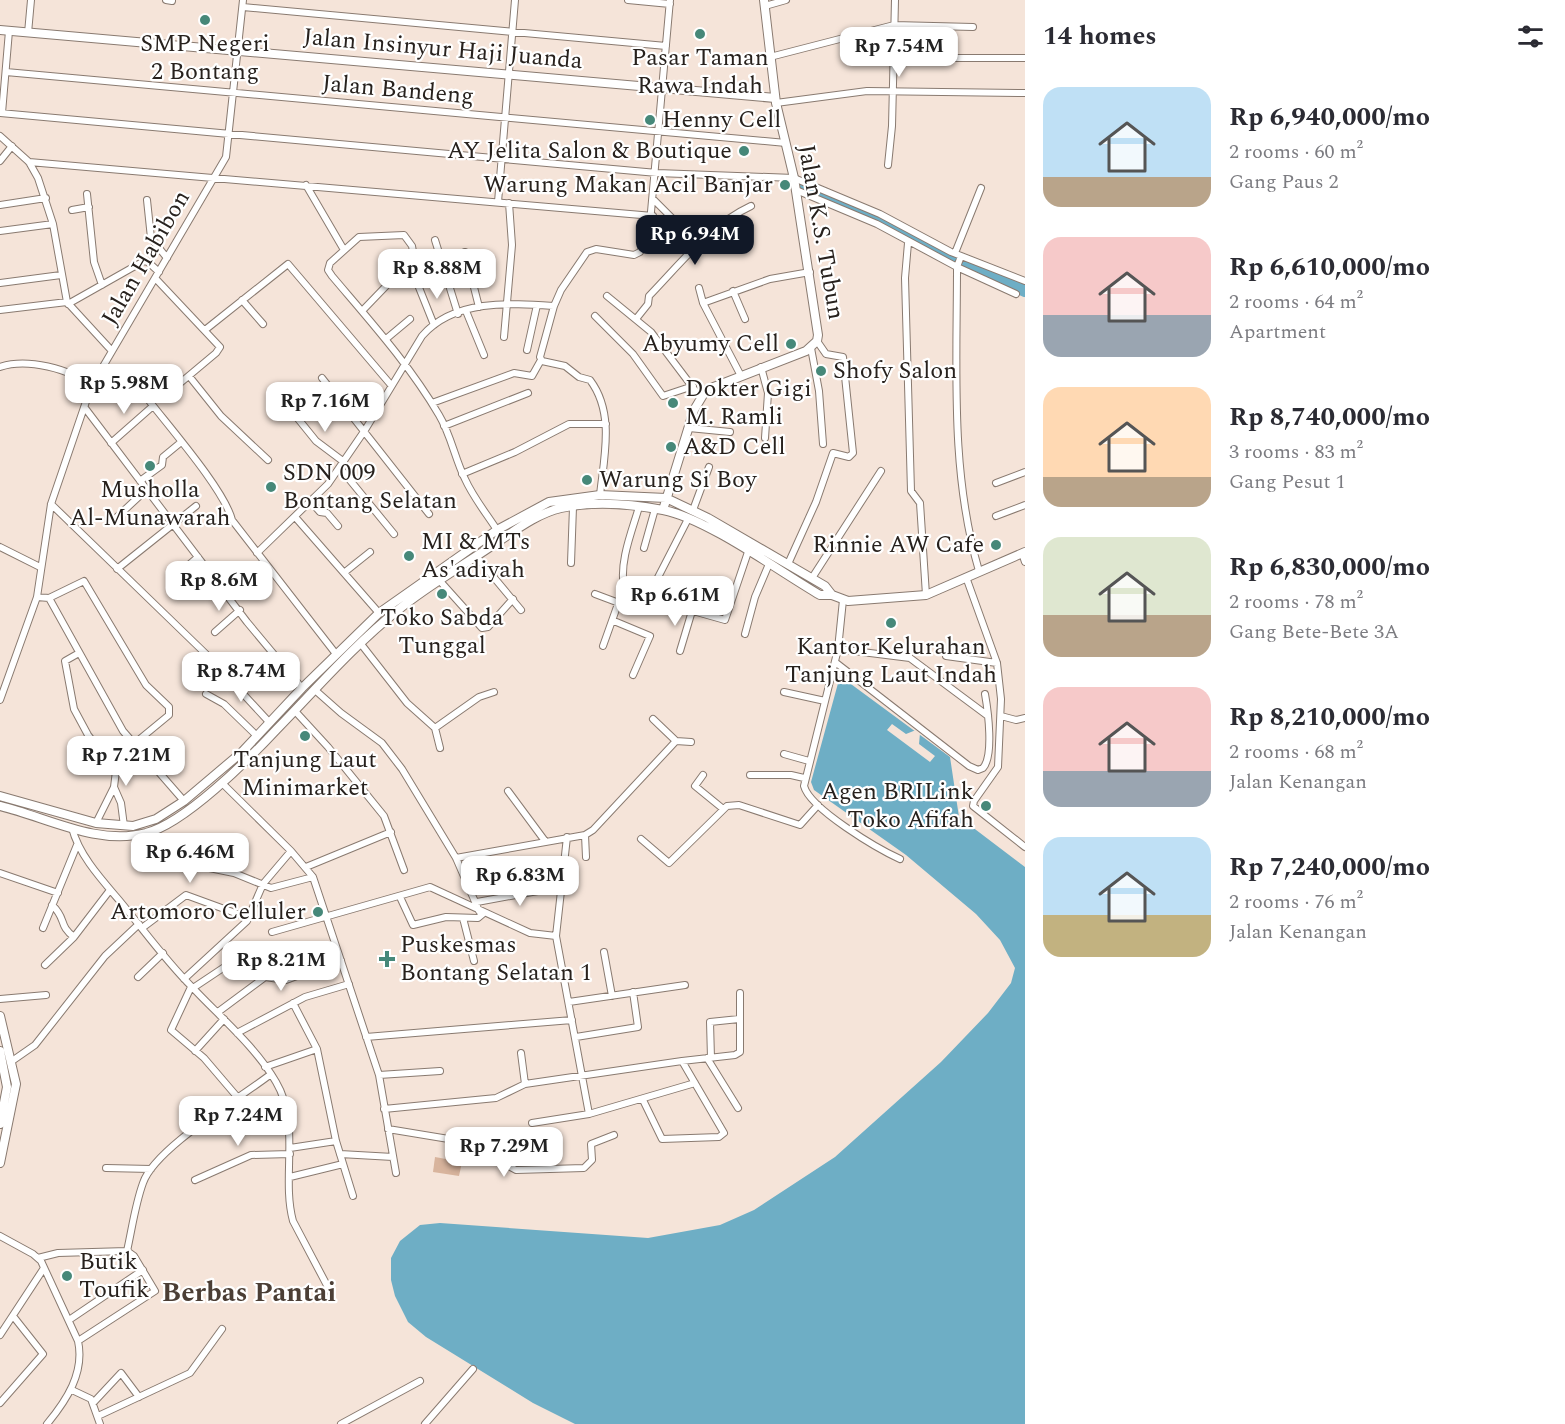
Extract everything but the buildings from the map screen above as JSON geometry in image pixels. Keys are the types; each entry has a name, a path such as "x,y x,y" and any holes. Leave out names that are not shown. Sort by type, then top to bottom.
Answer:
{"street":[{"path":"28,33 31,0"},
{"path":"166,0 172,1"},
{"path":"498,202 515,0"},
{"path":"432,403 514,373 532,376 541,360 554,306 561,290 590,250 631,255 640,252 649,234 657,173 670,2 628,0"},
{"path":"764,3 786,0"},
{"path":"888,165 893,90 895,0"},
{"name":"Jalan K.S. Tubun","path":"700,397 714,385 811,348 817,341 819,323 794,178 775,101 764,3"},
{"path":"243,4 666,46"},
{"name":"Jalan Habibon","path":"0,700 36,597 51,504 91,387 226,157 243,4"},
{"path":"770,57 894,25 973,27"},
{"name":"Jalan Insinyur Haji Juanda","path":"0,30 664,89 775,101"},
{"path":"9,31 1,113 657,173 794,178 880,214 959,256 1025,281"},
{"path":"893,58 1025,58"},
{"name":"Jalan Bandeng","path":"6,72 786,142"},
{"path":"775,101 893,90 1025,93"},
{"path":"0,136 29,162 46,198 67,303 112,351"},
{"path":"0,161 12,146"},
{"path":"29,162 652,216"},
{"path":"306,185 344,250"},
{"path":"979,571 965,517 959,469 958,266 959,256 981,188"},
{"path":"796,190 877,225 908,243 1016,294"},
{"path":"87,194 94,262 102,285"},
{"path":"0,205 46,198"},
{"path":"147,200 151,237 167,258"},
{"path":"654,200 699,245"},
{"path":"504,337 512,245 509,203"},
{"path":"636,319 648,304 649,296 699,245 728,218 751,206"},
{"path":"72,210 89,207"},
{"path":"0,231 53,224"},
{"path":"362,311 404,270 414,257 414,250 407,238 399,234 365,235 330,263 328,270 362,311 386,339 432,403 444,426 462,474 497,530"},
{"path":"435,240 458,314"},
{"path":"908,243 904,278 911,491 920,503 926,596"},
{"path":"465,252 479,307"},
{"path":"0,310 67,303 146,261 220,349 173,389"},
{"path":"205,330 288,264 391,385"},
{"path":"702,303 770,279 810,272"},
{"path":"0,283 61,275"},
{"path":"418,285 434,325"},
{"path":"699,288 702,303 740,374"},
{"path":"733,291 745,319"},
{"path":"607,296 663,345 700,397 666,498 659,509 644,548"},
{"path":"242,300 263,324"},
{"path":"257,553 312,503 340,468 422,336 434,325 466,311 506,302 554,306"},
{"path":"527,350 537,305"},
{"path":"466,311 484,355"},
{"path":"595,316 633,354 663,396 693,386"},
{"path":"386,339 410,319"},
{"path":"788,564 816,502 833,453 851,457 852,453 843,357 826,354 817,341"},
{"path":"811,348 819,391 823,444"},
{"path":"541,360 567,367 579,377 590,380 599,393 606,424 600,495"},
{"path":"0,367 18,363 47,368 81,378 91,387"},
{"path":"761,367 768,393 765,438"},
{"path":"189,376 221,416 268,460"},
{"path":"322,378 429,514"},
{"path":"140,389 257,553 336,654"},
{"path":"444,426 528,393"},
{"path":"111,442 153,406"},
{"path":"85,408 198,557 302,688"},
{"path":"295,416 316,441 344,462"},
{"path":"462,474 515,452 569,424 606,424"},
{"path":"689,428 729,432"},
{"path":"140,481 162,465 163,457 180,443"},
{"path":"693,510 709,467"},
{"path":"340,468 394,534"},
{"path":"812,578 881,471"},
{"path":"996,483 1024,473"},
{"path":"116,518 147,489"},
{"path":"0,796 96,823 124,826 156,819 184,801 258,736 302,688 379,613 434,572 497,530 549,502 600,495 666,498 693,510 812,578 825,586 832,595"},
{"path":"312,503 320,512 327,513 338,526"},
{"path":"51,504 208,656 270,723"},
{"path":"1,807 72,828 114,836 147,833 159,828 222,783 398,610 439,580 546,513 603,504 659,509 688,519 820,595 832,595 843,600 926,596 1023,552 1025,562"},
{"path":"117,569 172,522 196,506"},
{"path":"996,516 1025,506"},
{"path":"571,564 573,507"},
{"path":"603,646 620,603 628,545 639,507"},
{"path":"296,518 379,613"},
{"path":"688,519 651,590 692,611 725,619 748,552"},
{"path":"0,547 40,567"},
{"path":"345,572 370,552"},
{"path":"476,556 521,610"},
{"path":"171,580 198,557"},
{"path":"745,634 769,564"},
{"path":"434,572 483,628 488,627 513,599"},
{"path":"966,578 997,663 1001,716 998,767 973,803 1006,834 1025,847"},
{"path":"36,597 49,598 84,581 146,685 169,707 169,715 135,743"},
{"path":"596,594 620,603"},
{"path":"49,598 123,731 184,801"},
{"path":"843,600 838,649 804,778 805,791 818,805 870,845 900,859"},
{"path":"215,632 240,610"},
{"path":"680,651 692,611"},
{"path":"614,621 650,636 633,675"},
{"path":"361,645 407,703 435,728 441,748"},
{"path":"838,649 910,658 988,716"},
{"path":"79,653 65,661 74,709 88,735 113,765 116,773 114,787 96,823"},
{"path":"946,656 997,663"},
{"path":"835,662 973,769 983,768 987,764 988,716 985,694"},
{"path":"315,690 341,713 382,743 402,769 456,858 482,912"},
{"path":"435,728 470,703 494,692"},
{"path":"784,692 825,701"},
{"path":"206,694 225,704 258,736"},
{"path":"295,711 328,747 384,816 404,870"},
{"path":"1001,716 1016,720 1025,718"},
{"path":"653,719 675,741 691,742"},
{"path":"456,858 585,835 593,830 675,741"},
{"path":"784,754 809,761"},
{"path":"221,770 222,783"},
{"path":"703,775 696,784 696,789 722,808"},
{"path":"750,775 791,775 804,778"},
{"path":"209,780 222,783 314,877 379,1075 396,1173"},
{"path":"114,787 121,803 124,826"},
{"path":"508,791 545,841"},
{"path":"641,839 666,862 672,862 722,808 739,805 800,825 818,805"},
{"path":"72,828 77,845 110,890 184,979 218,1012 271,1074 281,1093 285,1110 290,1151 292,1221 331,1293"},
{"path":"306,867 391,832"},
{"path":"585,835 586,857"},
{"path":"567,837 556,936 590,1114"},
{"path":"43,928 77,845"},
{"path":"184,979 249,918 263,884 291,851"},
{"path":"180,862 226,871 273,888 314,877"},
{"path":"0,873 58,893"},
{"path":"272,932 430,887 530,933 556,936"},
{"path":"477,902 560,888"},
{"path":"45,965 74,937 110,890"},
{"path":"12,1061 35,1045 105,956 141,926 186,895 249,918"},
{"path":"400,897 411,924 446,917 478,918 482,912"},
{"path":"52,905 62,915 66,930 74,937"},
{"path":"463,918 474,961"},
{"path":"604,952 612,996"},
{"path":"138,977 163,953"},
{"path":"239,1098 195,1051 171,1030 192,988 244,954"},
{"path":"218,1012 265,976 286,980 341,960"},
{"path":"237,1033 293,1003 349,984"},
{"path":"568,1002 685,985"},
{"path":"576,1037 638,1027 633,992"},
{"path":"384,1109 496,1098 525,1084 583,1074 735,1055 740,1052 740,993"},
{"path":"0,999 46,995"},
{"path":"293,1003 317,1049 336,1141 353,1197"},
{"path":"0,1016 16,1084 0,1161"},
{"path":"195,1051 224,1019"},
{"path":"738,1108 709,1058 710,1022 740,1019"},
{"path":"366,1037 572,1020"},
{"path":"265,1067 317,1049"},
{"path":"0,1051 7,1085 0,1124"},
{"path":"521,1053 525,1084"},
{"path":"643,1100 662,1139 721,1136 724,1131 682,1061"},
{"path":"379,1075 440,1071"},
{"path":"127,1251 143,1183 150,1170 170,1147 271,1074"},
{"path":"532,1123 590,1114 695,1083"},
{"path":"7,1085 16,1084"},
{"path":"264,1121 285,1110"},
{"path":"237,1129 255,1121 287,1124"},
{"path":"388,1129 491,1146 507,1165 516,1170 584,1168 592,1160 591,1144 614,1135"},
{"path":"195,1180 251,1155 290,1151 336,1141"},
{"path":"340,1154 393,1156"},
{"path":"290,1177 343,1164"},
{"path":"106,1168 150,1170"},
{"path":"0,1236 38,1257 78,1341 79,1351 72,1390 47,1424"},
{"path":"38,1257 58,1253 127,1251 134,1256 155,1289 154,1293 78,1341"},
{"path":"0,1335 44,1268"},
{"path":"69,1320 143,1270"},
{"path":"0,1402 43,1354 13,1316"},
{"path":"98,1416 190,1373 222,1329"},
{"path":"425,1424 472,1369"},
{"path":"93,1403 121,1373 139,1397"},
{"path":"341,1424 420,1380"},
{"path":"72,1390 88,1397 93,1403 100,1424"}],"shaded area":[{"path":"435,1157 462,1162 459,1176 433,1172"}],"water":[{"path":"840,676 950,757 959,817 1025,867 1025,1424 575,1424 533,1403 426,1337 408,1322 395,1296 391,1280 391,1258 400,1241 420,1225 440,1223 648,1238 720,1225 754,1210 835,1157 941,1062 988,1013 1011,983 1015,968 1000,940 976,914 906,855 814,790 811,782"}],"pier":[{"path":"892,724 906,734 916,730 920,733 919,744 935,756 930,762 887,730"}],"waterway":[{"path":"804,189 879,218 913,239 1025,291"}],"place":[{"name":"SMP Negeri 2 Bontang","path":"205,20"},
{"name":"Pasar Taman Rawa Indah","path":"700,34"},
{"name":"Henny Cell","path":"650,120"},
{"name":"AY Jelita Salon & Boutique","path":"744,151"},
{"name":"Warung Makan Acil Banjar","path":"785,185"},
{"name":"Abyumy Cell","path":"791,344"},
{"name":"Shofy Salon","path":"821,371"},
{"name":"Dokter Gigi M. Ramli","path":"673,403"},
{"name":"A&D Cell","path":"671,447"},
{"name":"Musholla Al-Munawarah","path":"150,466"},
{"name":"Warung Si Boy","path":"587,480"},
{"name":"SDN 009 Bontang Selatan","path":"271,487"},
{"name":"Rinnie AW Cafe","path":"996,545"},
{"name":"MI & MTs As'adiyah","path":"409,556"},
{"name":"Toko Sabda Tunggal","path":"442,594"},
{"name":"Kantor Kelurahan Tanjung Laut Indah","path":"891,623"},
{"name":"Tanjung Laut Minimarket","path":"305,736"},
{"name":"Agen BRILink Toko Afifah","path":"986,806"},
{"name":"Artomoro Celluler","path":"318,912"},
{"name":"Puskesmas Bontang Selatan 1","path":"387,959"},
{"name":"Butik Toufik","path":"67,1276"}],"district":[{"name":"Berbas Pantai","path":"249,1293"}]}
